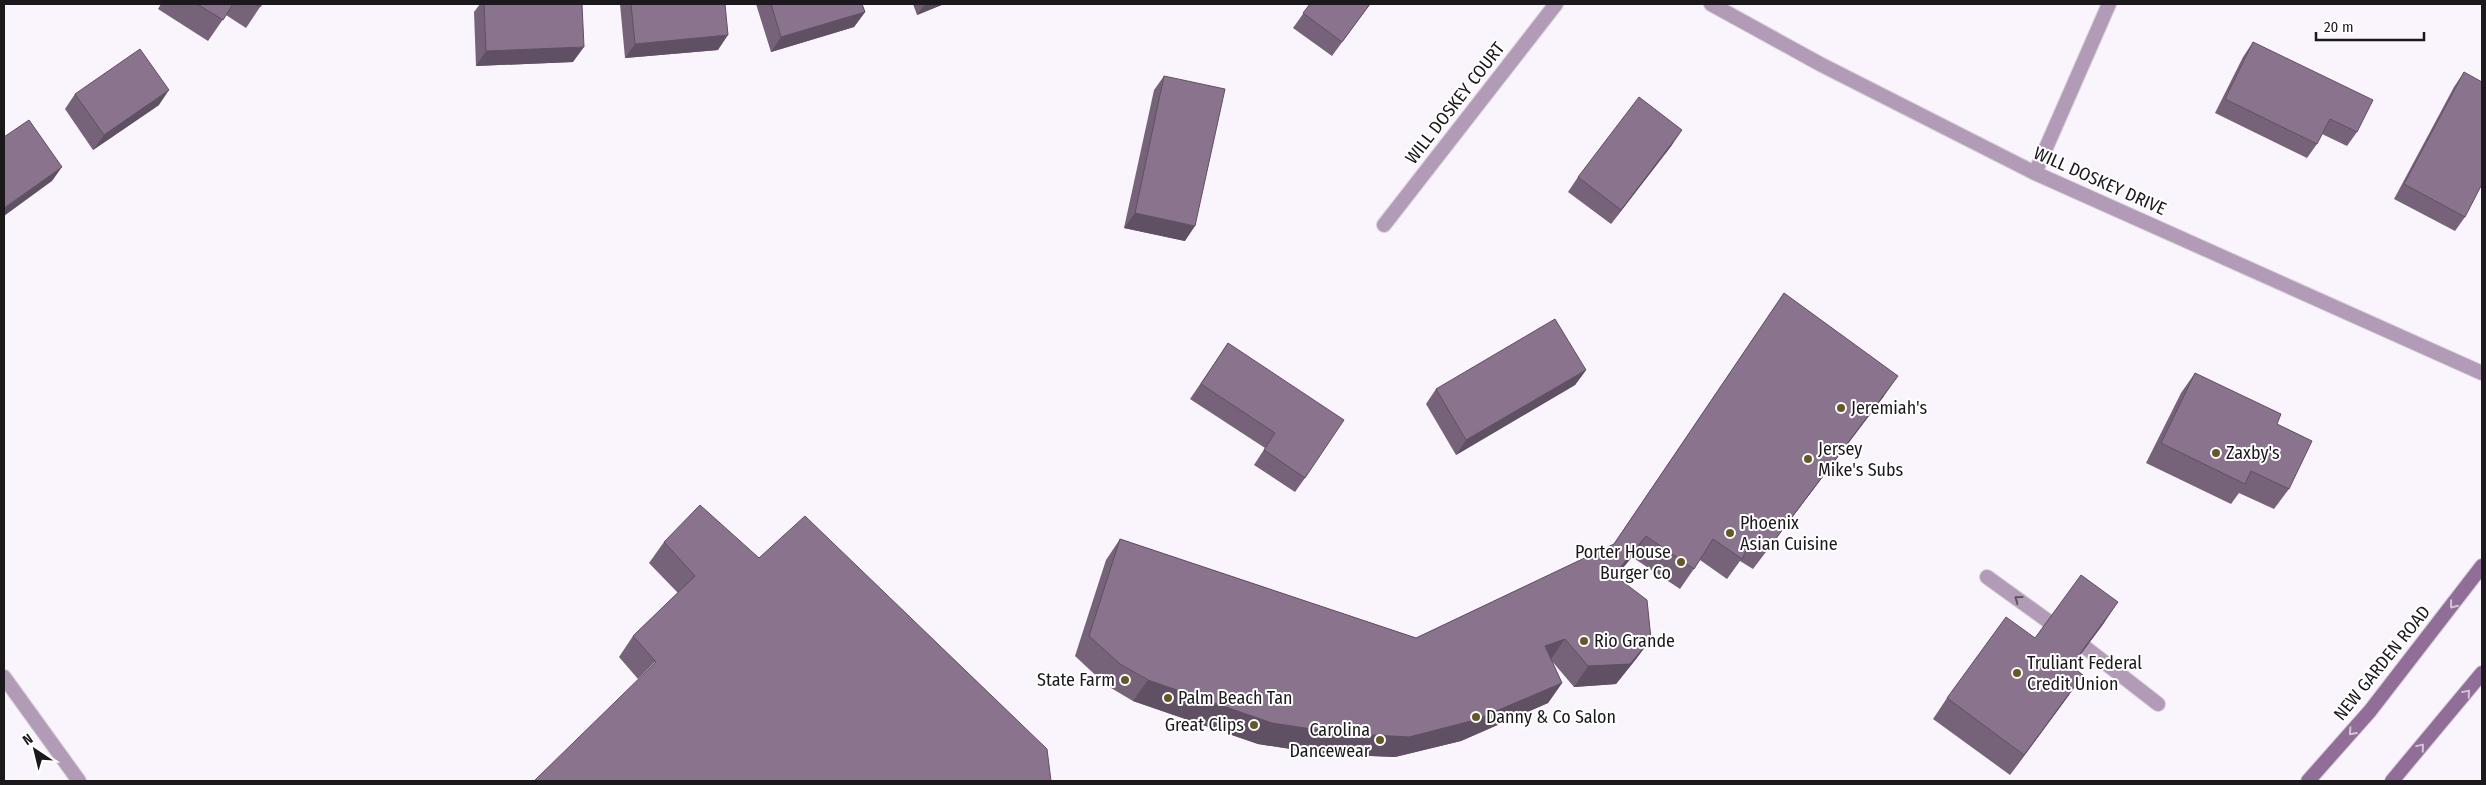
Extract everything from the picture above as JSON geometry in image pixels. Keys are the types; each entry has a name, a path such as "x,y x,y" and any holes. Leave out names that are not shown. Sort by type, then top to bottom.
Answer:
{"main road":[{"name":"NEW GARDEN ROAD","path":"2308,781 2370,711 2482,566"},
{"path":"2392,781 2482,674"}],"street":[{"name":"WILL DOSKEY COURT","path":"1384,225 1556,4"},
{"name":"WILL DOSKEY DRIVE","path":"1711,4 1820,64 2035,173 2482,373"},
{"path":"2035,173 2109,4"},
{"path":"1987,577 2048,620"},
{"path":"2086,648 2158,704"},
{"path":"4,678 79,781"}],"building":[{"path":"197,4 233,4 223,20"},
{"path":"484,4 582,4 584,47 486,51"},
{"path":"631,4 725,4 728,35 635,44"},
{"path":"771,4 862,4 865,12 781,37"},
{"path":"1310,4 1370,4 1342,42 1303,13"},
{"path":"2253,42 2373,100 2357,132 2330,119 2317,144 2225,99"},
{"path":"140,49 169,90 104,135 75,94"},
{"path":"2464,72 2482,82 2482,184 2465,217 2404,184"},
{"path":"1164,76 1225,89 1195,226 1135,213"},
{"path":"1639,97 1682,130 1621,210 1578,177"},
{"path":"29,120 62,167 4,208 4,137"},
{"path":"1784,293 1898,376 1768,549 1752,538 1742,559 1713,539 1694,569 1646,536 1614,575 1647,600 1651,639 1630,664 1588,666 1565,639 1545,646 1562,683 1475,720 1409,737 1338,733 1272,723 1148,680 1120,664 1089,636 1120,539 1416,638 1614,544"},
{"path":"1555,319 1586,370 1466,440 1436,389"},
{"path":"1228,343 1344,420 1305,478 1264,450 1275,433 1201,384"},
{"name":"Zaxby's","path":"2195,373 2281,414 2277,424 2312,441 2289,489 2251,471 2245,484 2161,443"},
{"path":"700,505 759,558 805,516 1047,749 1051,781 534,781 656,662 633,636 695,576 664,542"},
{"name":"Truliant Federal Credit Union","path":"2081,575 2118,602 2071,666 2083,675 2024,755 1947,698 2006,617 2035,638"}],"place":[{"name":"Jeremiah's","path":"1841,408"},
{"name":"Zaxby's","path":"2216,453"},
{"name":"Jersey Mike's Subs","path":"1808,459"},
{"name":"Phoenix Asian Cuisine","path":"1730,533"},
{"name":"Porter House Burger Co","path":"1681,562"},
{"name":"Rio Grande","path":"1584,641"},
{"name":"Truliant Federal Credit Union","path":"2017,673"},
{"name":"State Farm","path":"1125,680"},
{"name":"Palm Beach Tan","path":"1168,698"},
{"name":"Danny & Co Salon","path":"1476,717"},
{"name":"Great Clips","path":"1254,725"},
{"name":"Carolina Dancewear","path":"1380,740"}]}
